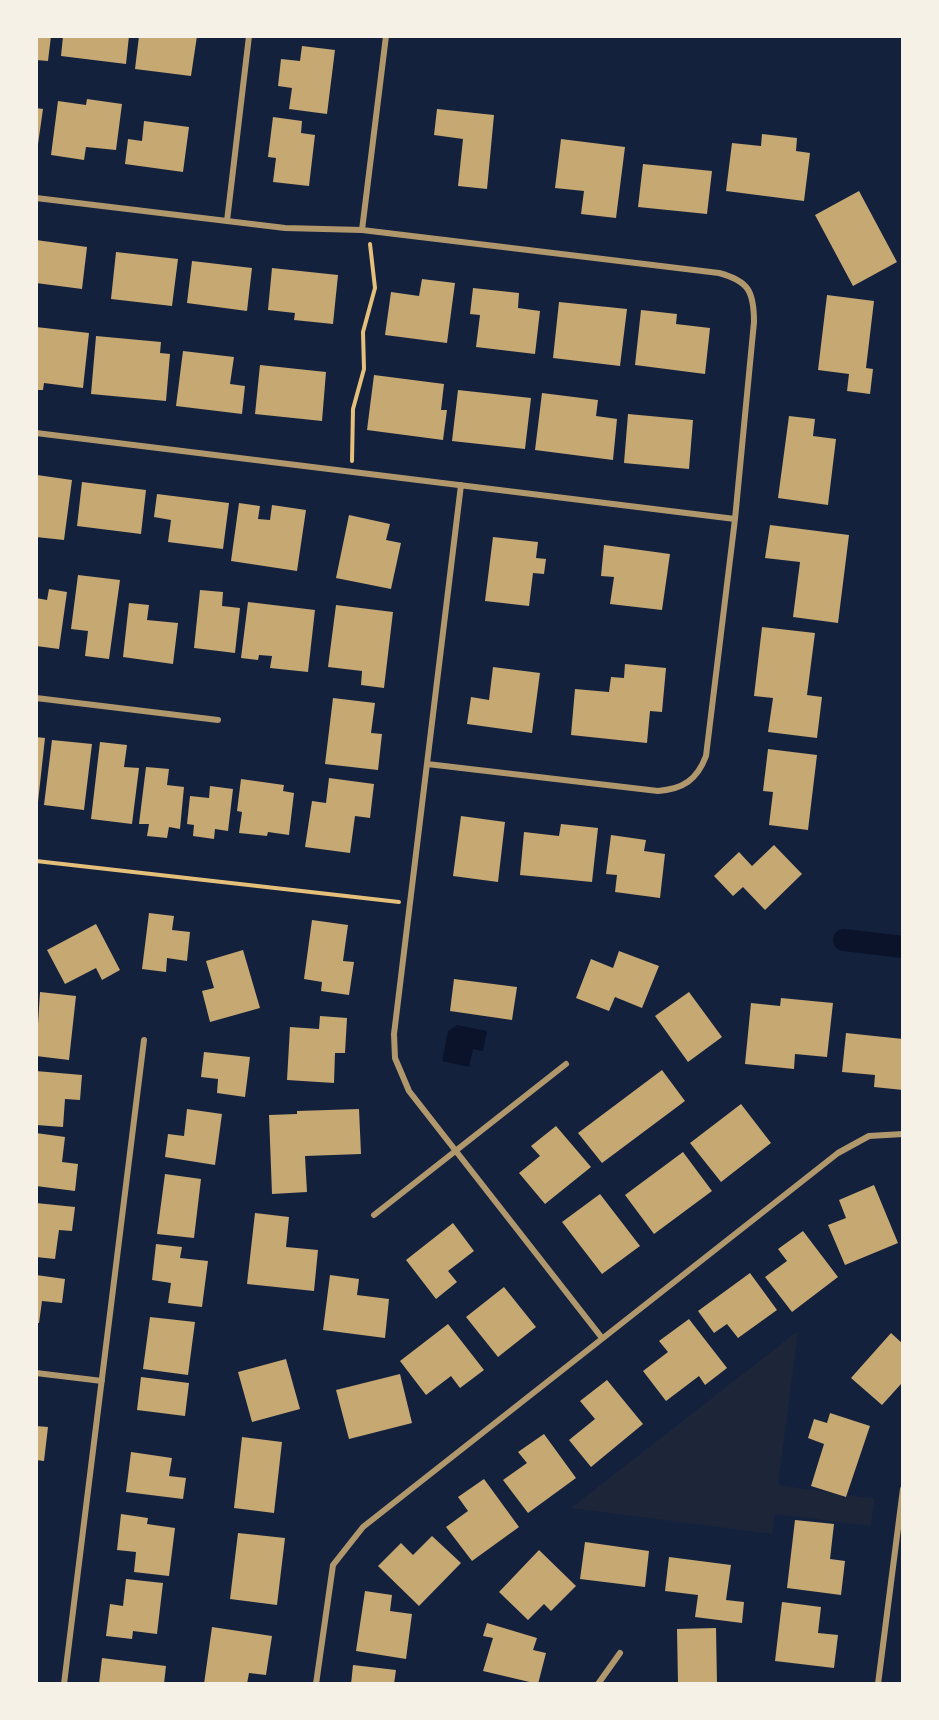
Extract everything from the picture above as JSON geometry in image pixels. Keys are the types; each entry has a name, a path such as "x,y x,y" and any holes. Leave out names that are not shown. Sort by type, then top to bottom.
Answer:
{"street":[{"path":"226,221 249,36"},
{"path":"362,230 386,36"},
{"path":"36,198 285,228 362,230 719,273 736,278 747,287 754,303 754,322 735,519 706,756 696,776 686,785 658,791 427,764"},
{"path":"36,433 735,519"},
{"path":"461,485 393,1034 395,1058 409,1091 602,1338"},
{"path":"36,699 218,720"},
{"path":"64,1684 144,1040"},
{"path":"374,1215 566,1064"},
{"path":"316,1684 333,1565 363,1527 838,1153 869,1136 903,1134"},
{"path":"36,1373 102,1381"},
{"path":"878,1684 903,1489"},
{"path":"598,1684 620,1653"}],"path":[{"path":"352,471 353,409 364,369 363,332 375,288 370,246 362,230"},
{"path":"36,861 409,903"}],"shaded area":[{"path":"457,1025 487,1031 483,1051 473,1049 469,1067 442,1061 448,1031"},
{"path":"798,1331 778,1485 874,1499 871,1526 775,1514 772,1534 571,1508"}],"building":[{"path":"36,36 51,36 48,61 36,60"},
{"path":"63,36 129,36 126,64 61,56"},
{"path":"139,36 197,36 191,76 135,69"},
{"path":"302,46 335,50 327,114 289,109 292,88 278,86 281,59 300,61"},
{"path":"87,99 122,104 116,150 86,147 84,160 51,155 58,101 86,105"},
{"path":"36,108 43,109 37,151 36,151"},
{"path":"437,109 494,115 487,189 458,186 463,139 434,135"},
{"path":"273,117 302,121 301,133 315,135 309,186 273,182 276,158 268,157"},
{"path":"144,121 189,127 183,172 125,164 128,139 142,141"},
{"path":"762,134 797,138 796,151 810,153 804,201 726,191 732,143 761,146"},
{"path":"561,139 625,147 616,218 581,214 584,191 555,188"},
{"path":"643,164 712,171 707,214 638,207"},
{"path":"859,191 897,262 853,286 815,215"},
{"path":"36,240 87,247 82,289 36,283"},
{"path":"116,252 178,259 172,306 111,299"},
{"path":"192,261 252,268 247,311 187,303"},
{"path":"272,268 338,275 333,324 294,320 295,313 268,310"},
{"path":"422,279 455,283 447,343 385,335 391,292 419,296"},
{"path":"473,288 519,293 518,308 540,311 535,354 476,347 480,315 470,314"},
{"path":"827,295 874,301 866,368 873,369 870,394 847,391 849,374 818,370"},
{"path":"559,302 627,309 620,366 553,358"},
{"path":"641,310 677,314 676,324 710,328 705,374 635,365"},
{"path":"36,327 89,333 83,388 44,383 43,390 36,390"},
{"path":"96,336 161,342 160,353 170,354 166,401 91,394"},
{"path":"183,351 234,357 230,384 245,386 242,414 176,406"},
{"path":"260,365 326,372 322,421 255,414"},
{"path":"374,375 444,384 441,410 447,410 443,440 367,430"},
{"path":"458,390 531,398 525,449 452,441"},
{"path":"542,393 598,400 596,416 617,419 613,460 535,450"},
{"path":"628,414 693,420 689,469 624,463"},
{"path":"789,416 815,419 813,436 836,439 828,505 778,498"},
{"path":"37,475 72,480 64,540 36,537"},
{"path":"82,482 146,490 141,534 77,526"},
{"path":"157,494 229,503 223,549 168,542 171,520 154,517"},
{"path":"239,503 260,506 258,519 270,520 272,505 306,510 297,571 231,561"},
{"path":"349,515 390,524 386,540 401,543 391,589 336,578"},
{"path":"770,525 849,535 838,623 793,617 800,562 765,558"},
{"path":"493,537 538,542 536,558 546,559 544,574 533,573 529,606 485,601"},
{"path":"604,545 670,554 662,610 610,604 614,577 601,576"},
{"path":"78,575 120,580 109,659 85,656 88,631 71,629"},
{"path":"49,589 67,592 59,649 36,646 36,598 47,600"},
{"path":"200,590 223,592 222,606 240,608 235,653 194,648"},
{"path":"248,602 315,610 308,672 270,668 272,656 259,655 258,660 241,658"},
{"path":"129,603 149,605 147,620 178,623 173,664 123,657"},
{"path":"336,605 393,612 384,688 361,685 362,671 328,667"},
{"path":"762,627 815,633 807,695 822,697 817,738 768,732 773,698 754,696"},
{"path":"625,664 666,668 662,712 650,711 647,743 571,735 575,689 609,692 611,677 624,678"},
{"path":"493,667 540,673 532,733 467,724 471,697 489,700"},
{"path":"333,698 375,703 371,733 382,734 378,770 325,764"},
{"path":"36,737 45,738 38,802 36,802"},
{"path":"52,740 92,744 84,810 44,805"},
{"path":"100,742 127,745 124,767 139,768 132,824 91,819"},
{"path":"768,749 817,755 808,830 769,825 773,792 763,791"},
{"path":"146,767 169,769 167,785 184,787 180,829 169,827 167,838 147,836 149,824 139,824"},
{"path":"329,778 374,784 370,818 355,816 350,853 305,847 312,801 326,803"},
{"path":"241,779 284,785 283,791 294,793 289,835 268,832 267,836 239,833 242,812 237,811"},
{"path":"210,786 233,789 228,831 215,829 214,839 193,836 194,825 187,824 190,796 209,798"},
{"path":"461,816 505,822 498,882 453,876"},
{"path":"561,824 598,828 592,882 520,875 524,832 559,836"},
{"path":"611,835 646,840 644,851 665,854 660,898 615,892 617,875 606,874"},
{"path":"774,845 802,874 765,910 743,887 733,896 714,876 739,852 752,866"},
{"path":"149,913 174,916 172,930 190,932 187,961 167,958 166,972 142,969"},
{"path":"312,920 348,925 343,961 354,962 349,995 321,991 322,982 304,979"},
{"path":"96,924 120,970 102,980 96,968 65,984 47,950"},
{"path":"243,950 260,1008 210,1022 202,991 214,988 206,961"},
{"path":"619,951 659,966 642,1008 615,997 609,1011 576,998 591,959 613,968"},
{"path":"454,979 517,987 512,1020 450,1011"},
{"path":"40,992 76,996 69,1060 36,1056"},
{"path":"689,992 722,1037 688,1062 655,1016"},
{"path":"781,998 833,1003 827,1057 795,1054 794,1069 745,1064 751,1003 780,1006"},
{"path":"320,1016 347,1018 345,1053 335,1053 334,1083 287,1080 290,1027 319,1029"},
{"path":"846,1033 903,1039 903,1090 874,1087 875,1075 842,1072"},
{"path":"204,1052 250,1057 245,1097 217,1093 218,1079 201,1077"},
{"path":"662,1070 685,1101 602,1163 578,1133"},
{"path":"36,1071 82,1075 80,1100 65,1099 63,1127 36,1125"},
{"path":"741,1104 771,1143 721,1182 690,1143"},
{"path":"187,1109 222,1114 215,1165 165,1157 168,1134 184,1136"},
{"path":"359,1109 361,1154 305,1156 307,1192 272,1194 269,1115 297,1114 297,1111"},
{"path":"556,1126 591,1167 545,1204 519,1173 540,1156 531,1146"},
{"path":"36,1133 65,1137 62,1162 78,1164 75,1191 36,1186"},
{"path":"683,1152 712,1191 654,1234 625,1195"},
{"path":"165,1174 201,1179 194,1238 157,1234"},
{"path":"874,1185 898,1243 845,1265 828,1225 846,1218 839,1200"},
{"path":"600,1194 640,1246 602,1274 562,1222"},
{"path":"36,1203 75,1207 72,1231 59,1230 55,1259 36,1257"},
{"path":"255,1213 289,1217 286,1247 318,1250 314,1291 247,1284"},
{"path":"453,1223 474,1251 448,1271 457,1282 436,1299 406,1260"},
{"path":"803,1231 838,1277 792,1312 765,1277 787,1261 778,1249"},
{"path":"156,1244 182,1247 180,1258 208,1261 202,1307 168,1303 171,1283 152,1280"},
{"path":"750,1273 777,1310 738,1338 727,1324 714,1333 698,1311"},
{"path":"36,1275 65,1279 62,1303 42,1301 39,1323 36,1323"},
{"path":"330,1275 359,1279 357,1295 389,1299 385,1338 323,1330"},
{"path":"504,1287 536,1327 498,1357 466,1317"},
{"path":"150,1317 195,1322 188,1375 143,1369"},
{"path":"689,1319 727,1368 705,1385 699,1376 666,1401 643,1371 668,1352 659,1341"},
{"path":"448,1324 484,1370 460,1388 451,1376 426,1395 400,1361"},
{"path":"891,1333 903,1344 903,1385 901,1384 882,1405 851,1378"},
{"path":"286,1359 300,1409 252,1422 238,1372"},
{"path":"400,1374 412,1423 349,1439 336,1390"},
{"path":"141,1377 189,1383 185,1416 137,1410"},
{"path":"607,1380 643,1424 591,1467 569,1440 595,1419 580,1401"},
{"path":"830,1413 870,1426 846,1497 811,1486 824,1444 808,1438 814,1419 827,1423"},
{"path":"36,1426 48,1427 44,1461 36,1460"},
{"path":"544,1434 576,1478 528,1513 503,1480 527,1463 518,1452"},
{"path":"242,1437 282,1442 274,1513 234,1508"},
{"path":"131,1452 172,1458 169,1476 186,1478 183,1499 126,1492"},
{"path":"484,1479 519,1527 472,1561 446,1527 468,1511 458,1497"},
{"path":"121,1514 148,1518 147,1524 175,1528 169,1576 134,1572 136,1552 117,1550"},
{"path":"795,1520 834,1524 830,1559 845,1561 841,1595 787,1588"},
{"path":"238,1533 285,1538 277,1605 230,1599"},
{"path":"432,1536 461,1563 419,1606 378,1566 401,1543 413,1555"},
{"path":"585,1542 649,1551 645,1587 580,1579"},
{"path":"539,1550 576,1586 551,1611 544,1604 528,1620 499,1592"},
{"path":"669,1557 731,1565 726,1600 744,1602 742,1623 695,1617 698,1595 665,1591"},
{"path":"126,1579 163,1583 157,1634 133,1631 132,1639 106,1636 110,1604 123,1606"},
{"path":"365,1591 392,1595 390,1611 412,1614 406,1659 356,1651"},
{"path":"782,1602 821,1607 818,1633 838,1635 834,1668 775,1661"},
{"path":"487,1623 537,1638 533,1650 546,1653 538,1684 483,1671 493,1638 483,1636"},
{"path":"212,1627 272,1636 266,1675 249,1673 247,1684 204,1684"},
{"path":"716,1628 717,1684 678,1684 677,1629"},
{"path":"102,1658 166,1666 164,1684 99,1684"},
{"path":"353,1665 396,1670 394,1684 351,1684"}],"waterway":[{"path":"844,940 903,947"}]}
